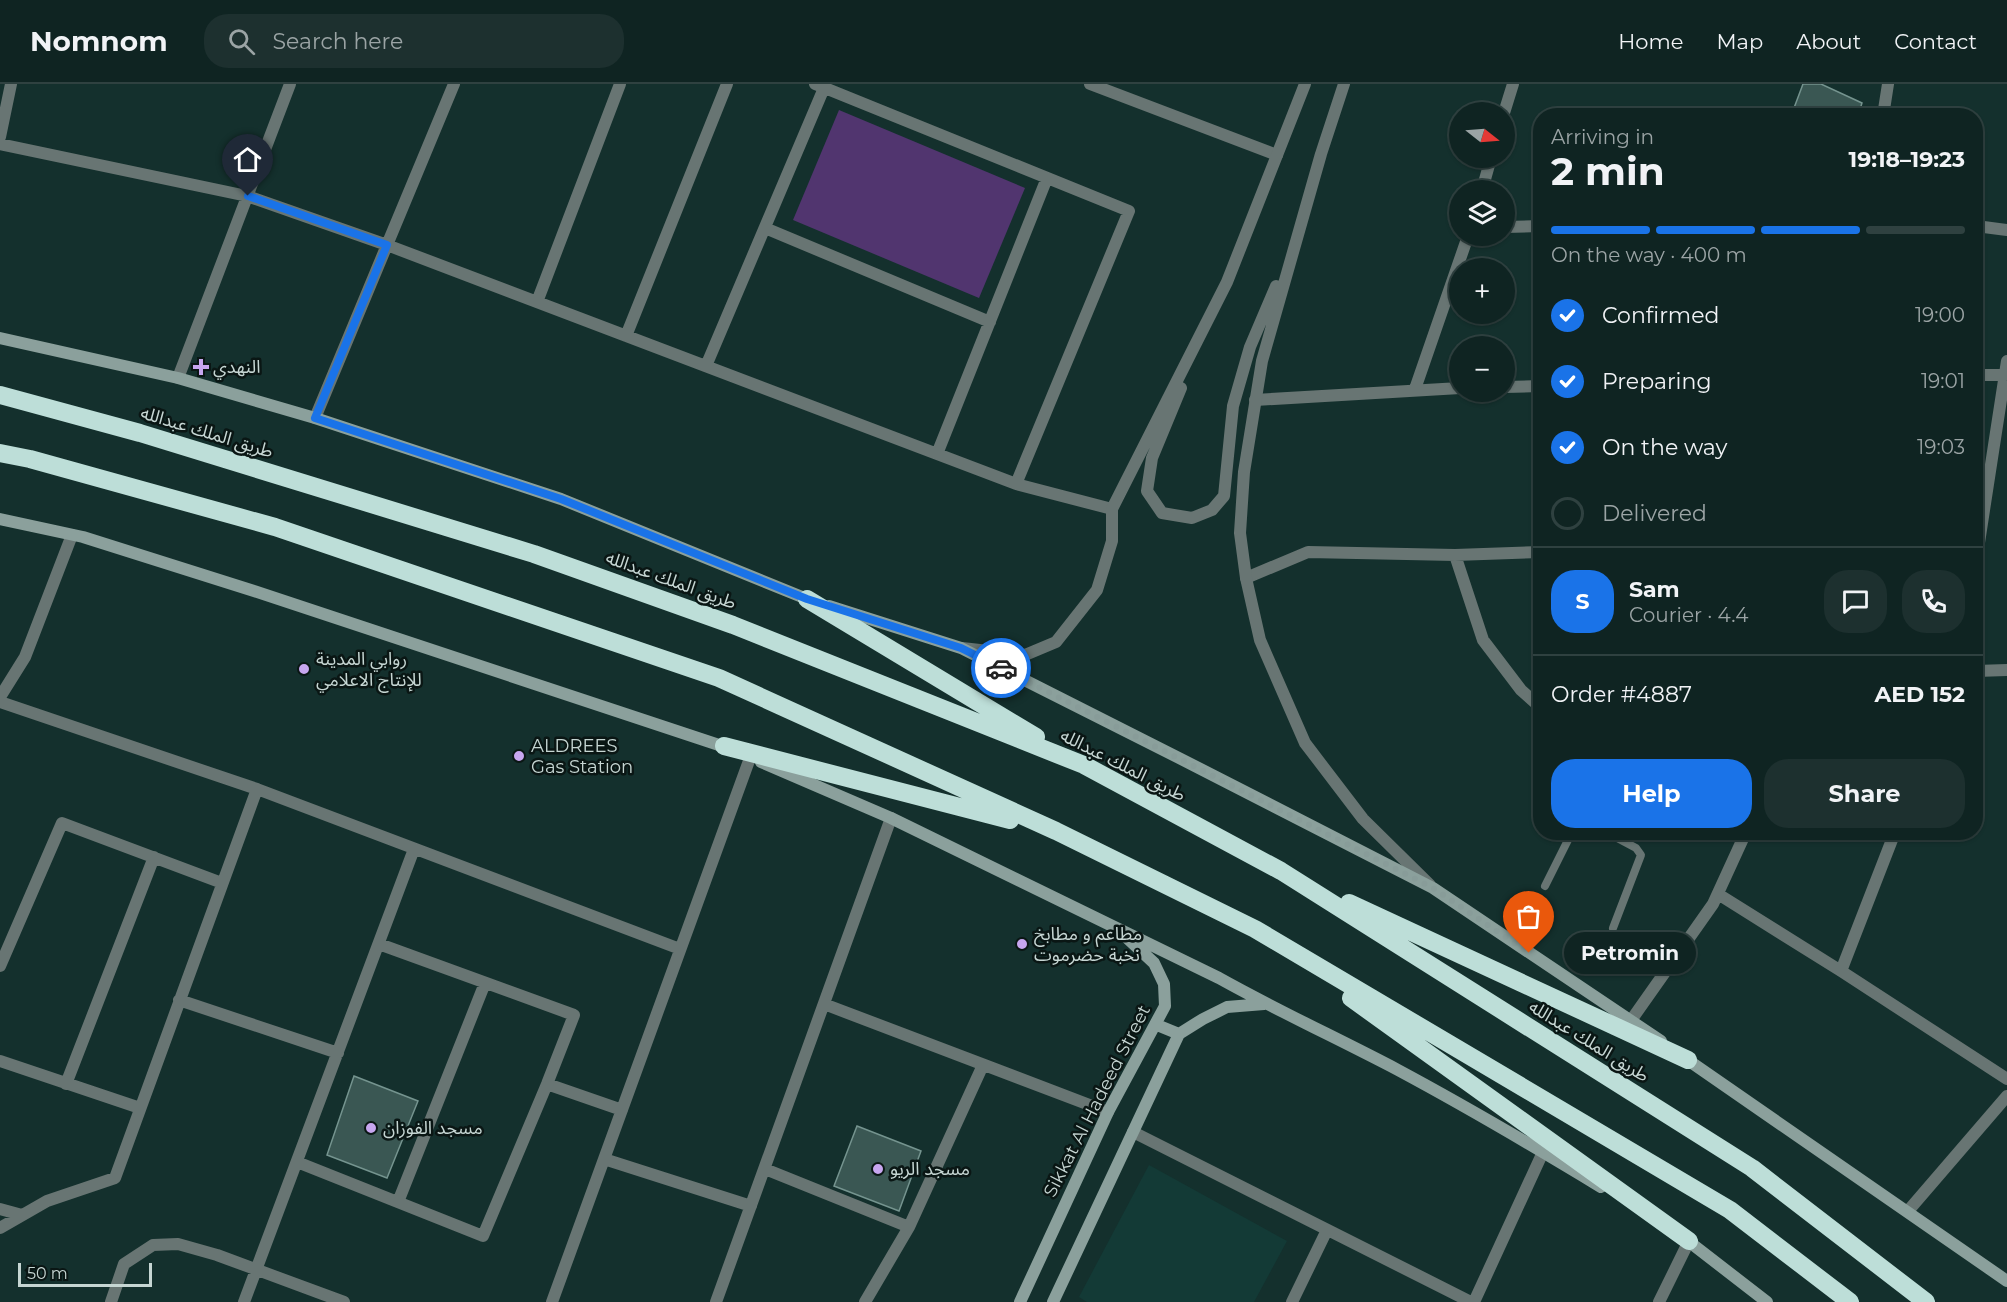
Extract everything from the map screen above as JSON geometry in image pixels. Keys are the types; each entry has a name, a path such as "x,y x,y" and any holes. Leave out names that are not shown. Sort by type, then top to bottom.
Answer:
{"highway":[{"name":"طريق الملك عبدالله","path":"0,395 140,433 526,551 733,624 1084,765 1281,871 1752,1168 1926,1302"},
{"path":"0,453 30,459 275,527 719,678 1056,831 1255,929 1730,1210 1850,1302"},
{"path":"807,599 1084,765"},
{"path":"724,746 1056,831"},
{"path":"1281,871 1688,1060"},
{"path":"1255,929 1689,1241"}],"main road":[{"path":"0,338 177,378 315,418 561,499 807,599 961,648 1433,888 1632,1019 2007,1281"},
{"path":"0,519 72,535 254,591 724,746 891,818 1219,978 1398,1070 1543,1152 1689,1241 1767,1302"},
{"name":"Sikkat Al Hadeed Street","path":"1020,1302 1108,1112 1157,1025 1165,1006 1164,984 1154,963 1114,927"},
{"path":"1054,1302 1179,1034 1227,1007 1266,1004"},
{"path":"1157,1025 1179,1034"}],"street":[{"path":"0,137 11,84"},
{"path":"177,378 290,84"},
{"path":"315,418 454,84"},
{"path":"537,302 620,84"},
{"path":"626,336 727,84"},
{"path":"1090,84 1277,155"},
{"path":"1299,230 1250,347 1233,406 1224,496 1212,510 1192,518 1162,513 1147,491 1152,458 1227,282 1305,84"},
{"path":"1344,84 1321,154 1262,362 1254,399 1240,533 1245,578 1260,640 1305,743 1363,819 1433,888"},
{"path":"1507,102 1513,84"},
{"path":"1884,108 1888,84"},
{"path":"706,366 765,228 820,86 1129,211 1017,484"},
{"path":"0,144 248,196 387,245 1017,484 1112,509"},
{"path":"937,454 1047,178"},
{"path":"1515,227 1533,226"},
{"path":"1983,227 2007,230"},
{"path":"765,228 990,321"},
{"path":"1415,390 1465,246"},
{"path":"961,648 1025,655 1056,642 1096,590 1112,541 1112,509 1227,282"},
{"path":"1983,517 2007,361"},
{"path":"1983,375 2005,375"},
{"path":"1515,387 1533,386"},
{"path":"1254,399 1449,388"},
{"path":"72,535 25,657 0,700 257,789 680,949"},
{"path":"1245,578 1308,552 1455,555 1533,552"},
{"path":"1455,555 1484,640 1521,690 1533,700"},
{"path":"1983,671 2007,670"},
{"path":"552,1302 750,758"},
{"path":"0,1228 47,1201 115,1178 257,789"},
{"path":"716,1302 891,818"},
{"path":"0,966 62,823 222,883"},
{"path":"1632,1019 1713,904 1740,840"},
{"path":"1841,971 1892,840"},
{"path":"244,1302 414,849"},
{"path":"66,1084 154,857"},
{"path":"1718,894 2007,1079"},
{"path":"297,1162 483,1236 574,1015 379,944"},
{"path":"398,1202 485,983"},
{"path":"180,1000 338,1053"},
{"path":"824,1004 1108,1112"},
{"path":"0,1061 140,1108"},
{"path":"865,1302 909,1227 983,1065"},
{"path":"547,1084 622,1110"},
{"path":"1908,1211 2007,1096"},
{"path":"1133,1132 1473,1302 1543,1152"},
{"path":"604,1159 751,1206"},
{"path":"765,1169 909,1227"},
{"path":"0,1209 22,1215"},
{"path":"1292,1302 1327,1230"},
{"path":"1659,1302 1689,1241"},
{"path":"111,1302 124,1264 153,1245 178,1244 217,1255 255,1271 344,1302"}],"lane":[{"path":"1545,886 1568,840"},
{"path":"1614,928 1641,855 1636,848 1621,840"}],"shaded area":[{"path":"839,110 1025,188 979,298 793,220"},
{"path":"1149,1165 1287,1241 1254,1302 1087,1302 1079,1297"}],"building":[{"path":"1803,84 1821,84 1862,103 1860,108 1794,108"},
{"name":"مسجد الفوزان","path":"354,1076 418,1101 387,1178 327,1155"},
{"name":"مسجد الريو","path":"857,1126 921,1151 899,1211 834,1186"}],"way so far":[{"path":"1001,668 1433,888 1529,953"}],"place":[{"name":"النهدي","path":"201,367"},
{"name":"روابي المدينة للإنتاج الاعلامي","path":"304,669"},
{"name":"ALDREES Gas Station","path":"519,756"},
{"name":"مطاعم و مطابخ نخبة حضرموت","path":"1022,944"},
{"name":"Petromin","path":"1529,953"},
{"name":"مسجد الفوزان","path":"371,1128"},
{"name":"مسجد الريو","path":"878,1169"}],"route":[{"path":"248,196 387,245 315,418 561,499 807,599 961,648 1001,668"}]}
